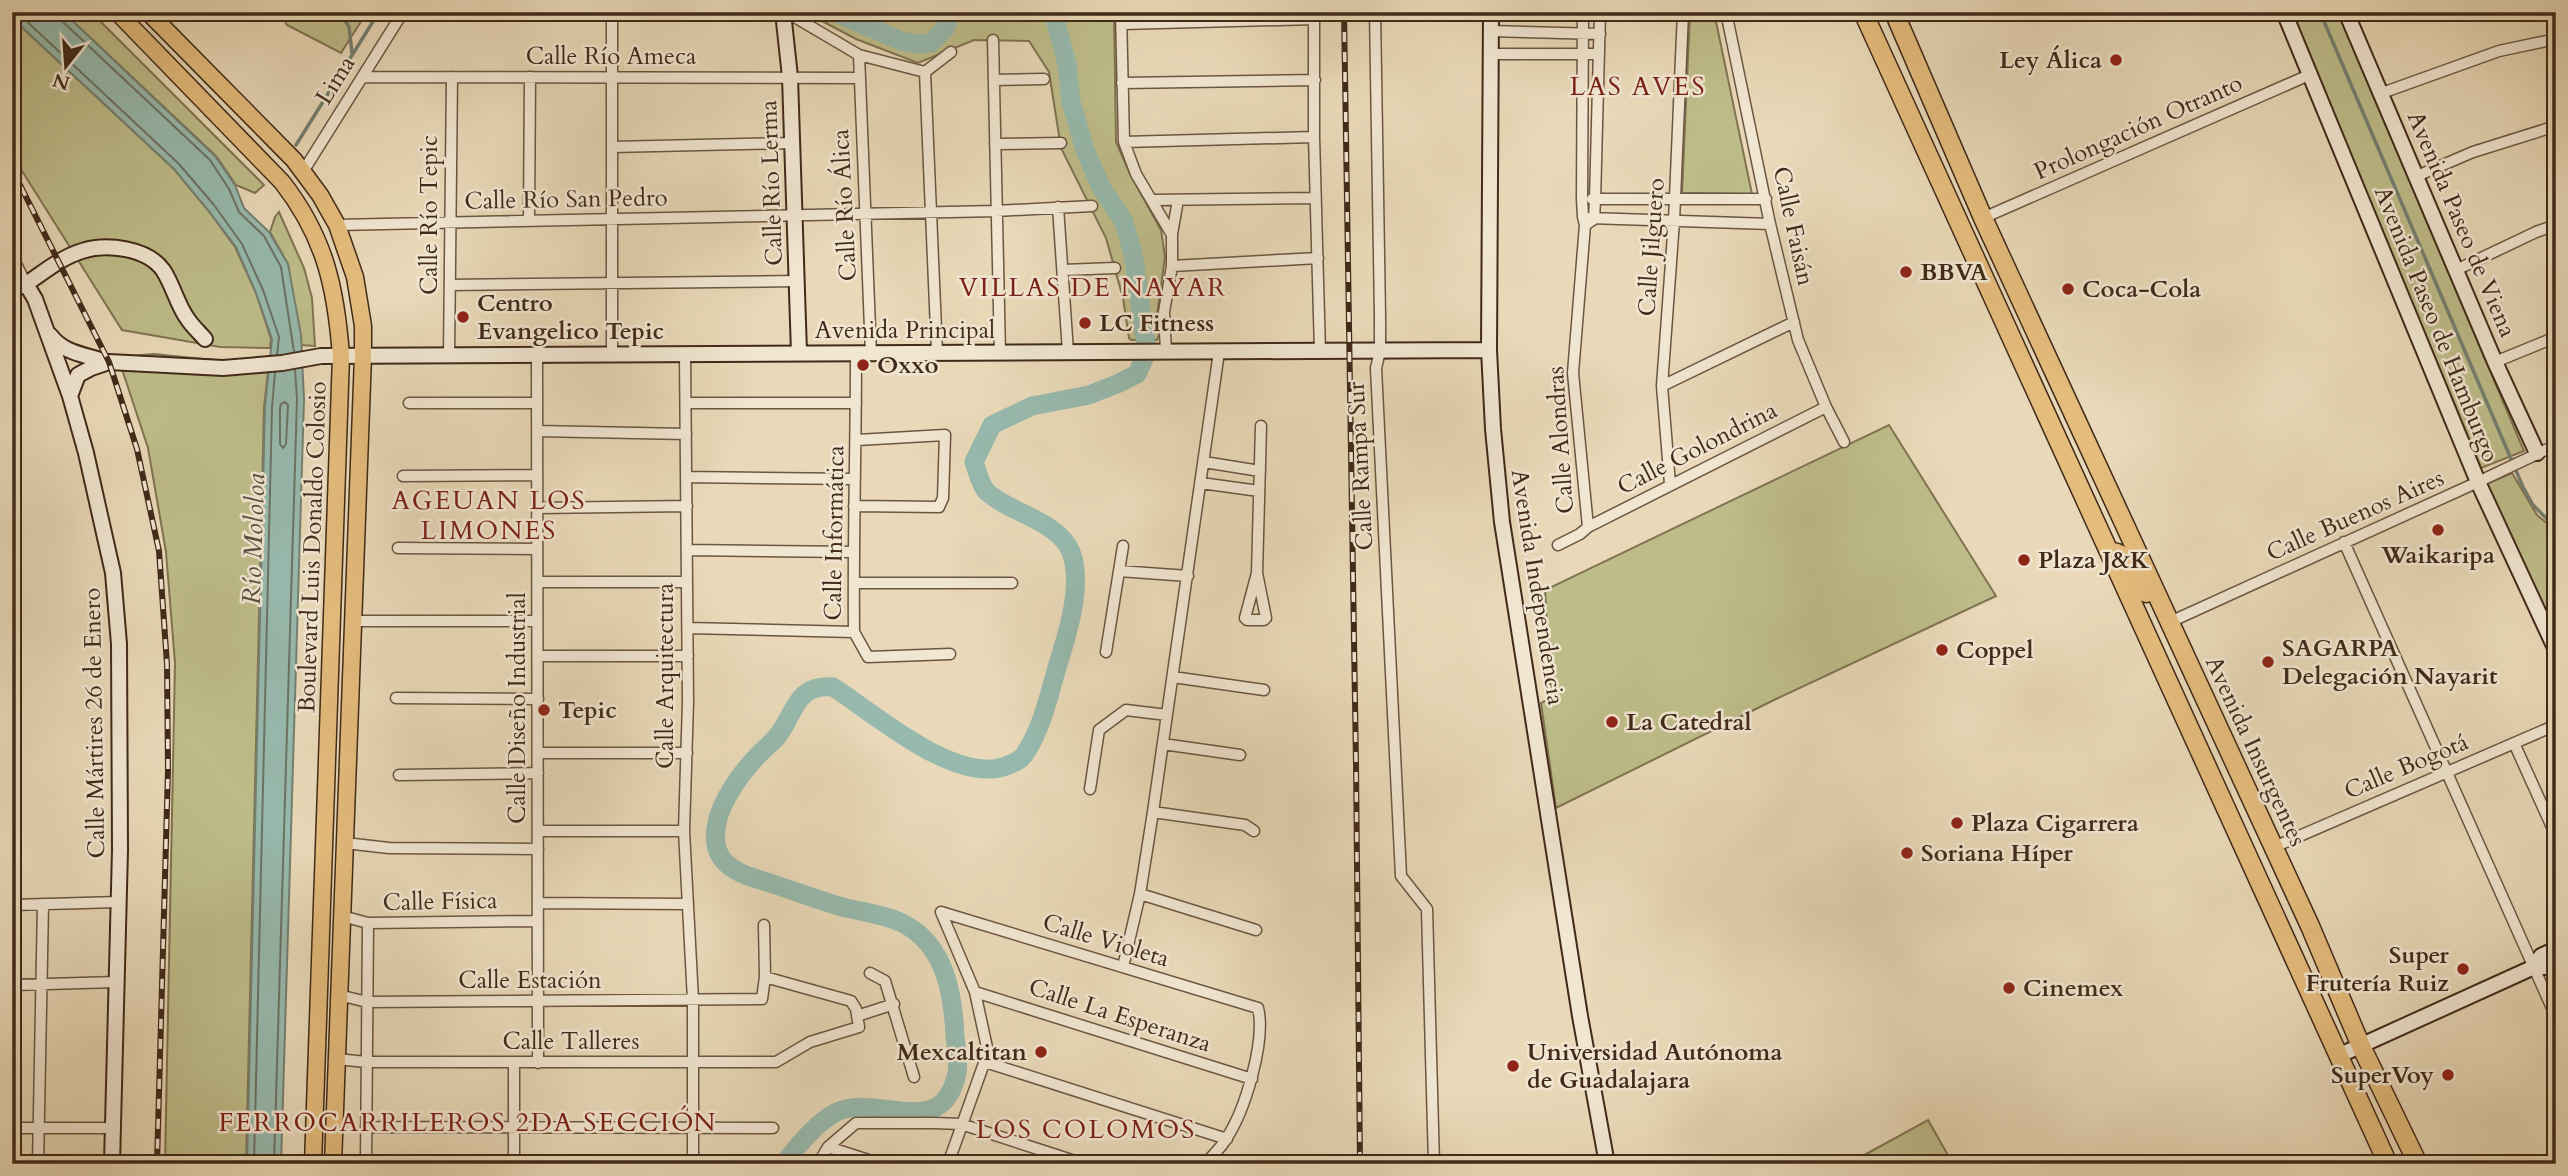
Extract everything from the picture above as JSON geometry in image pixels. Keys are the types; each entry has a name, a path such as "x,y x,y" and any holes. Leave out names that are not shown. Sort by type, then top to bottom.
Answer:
{"highway":[{"name":"Avenida Insurgentes","path":"1863,12 2388,1164"},
{"name":"Avenida Insurgentes","path":"1894,12 1983,218 2115,499 2310,926 2361,1046 2418,1164"},
{"path":"2025,369 2049,359"},
{"path":"2090,510 2115,499"},
{"path":"2110,552 2121,553 2126,558 2159,616 2170,622"},
{"path":"2209,771 2233,759"},
{"path":"2209,771 2220,773 2231,782 2277,878 2290,884"}],"main road":[{"name":"Boulevard Luis Donaldo Colosio","path":"117,12 277,177 298,203 332,280 341,356 314,1160"},
{"name":"Boulevard Luis Donaldo Colosio","path":"148,12 294,160 337,225 355,277 363,326 333,1161"},
{"path":"314,1160 333,1161"}],"street":[{"name":"Lima","path":"294,160 362,77 403,12"},
{"path":"612,12 612,354"},
{"path":"785,12 859,55 925,72"},
{"name":"Calle Río Lerma","path":"785,12 790,77 799,354"},
{"path":"1121,12 1124,142 1136,174 1171,235"},
{"name":"Calle Rampa Sur","path":"1375,12 1380,351 1376,382 1401,876 1427,909 1434,1164"},
{"name":"Avenida Independencia","path":"1491,12 1489,350 1502,522 1580,1016 1607,1164"},
{"name":"Calle Alondras","path":"1583,12 1582,199 1587,220"},
{"name":"Calle Alondras","path":"1588,527 1573,373 1587,220 1595,200 1600,12"},
{"name":"Calle Jilguero","path":"1670,485 1662,386 1674,221 1683,12"},
{"name":"Calle Faisán","path":"1726,12 1770,224 1798,340 1844,442"},
{"name":"Avenida Paseo de Hamburgo","path":"2284,12 2478,482 2554,642"},
{"name":"Avenida Paseo de Viena","path":"2347,12 2495,362 2531,457"},
{"path":"1122,24 1314,16 1315,198 1320,352"},
{"path":"1491,31 1600,34"},
{"path":"2382,93 2499,51 2556,39"},
{"path":"993,40 1000,353"},
{"path":"925,72 951,52"},
{"path":"1491,54 1599,54"},
{"name":"Calle Río Álica","path":"859,55 872,353"},
{"path":"925,72 937,353"},
{"name":"Prolongación Otranto","path":"1983,218 2309,75"},
{"name":"Calle Río Tepic","path":"449,355 452,76"},
{"name":"Calle Río Ameca","path":"362,77 859,78"},
{"path":"529,221 530,77"},
{"path":"994,80 1044,79"},
{"path":"1122,83 1315,80"},
{"path":"2417,176 2473,152 2556,126"},
{"path":"1124,142 1314,137"},
{"path":"612,148 792,143"},
{"path":"995,144 1061,143"},
{"path":"1152,200 1315,198"},
{"path":"1582,199 1766,199"},
{"path":"1163,352 1164,312 1172,266 1171,235 1178,200"},
{"name":"Calle Río San Pedro","path":"337,225 996,211 1092,206"},
{"path":"1058,207 1068,352"},
{"path":"1587,220 1770,224"},
{"path":"2456,270 2556,225"},
{"path":"12,295 60,261 84,250 107,248 140,251 161,267 186,317 205,339"},
{"name":"Calle Mártires 26 de Enero","path":"12,257 35,299 69,396 86,453 113,573 119,644 119,902 113,1164"},
{"path":"1172,266 1318,258"},
{"path":"1063,270 1115,268"},
{"path":"450,285 797,281"},
{"path":"1662,386 1794,322"},
{"path":"44,328 57,345 70,352 106,362"},
{"path":"2495,362 2556,337"},
{"name":"Avenida Principal","path":"106,362 223,368 282,363 318,356 1489,350"},
{"path":"1123,967 1140,894 1153,812 1219,352"},
{"name":"Calle Arquitectura","path":"685,353 688,656 684,831 693,1000 692,1164"},
{"name":"Calle Informática","path":"688,628 854,632 852,552 857,440 856,353"},
{"name":"Calle Diseño Industrial","path":"537,354 538,1063"},
{"path":"69,396 79,375 106,362"},
{"path":"409,403 537,403"},
{"path":"686,403 856,403"},
{"name":"Calle Golondrina","path":"1558,545 1588,527 1826,407"},
{"path":"1257,573 1261,426"},
{"path":"537,431 686,434"},
{"path":"854,506 939,507 943,498 945,435 857,440"},
{"name":"Calle Buenos Aires","path":"2170,622 2555,447"},
{"path":"1204,462 1260,471"},
{"path":"403,476 537,475"},
{"path":"687,477 855,479"},
{"path":"1201,483 1259,491"},
{"path":"538,508 687,506"},
{"path":"2344,542 2556,1017"},
{"path":"1106,652 1123,546"},
{"path":"398,548 537,549"},
{"path":"687,550 852,552"},
{"path":"1119,571 1188,576"},
{"path":"538,582 687,582"},
{"path":"854,583 1012,583"},
{"path":"352,621 537,621"},
{"path":"854,632 867,657 950,654"},
{"path":"538,656 688,656"},
{"path":"1173,677 1264,690"},
{"path":"396,698 538,699"},
{"path":"1090,789 1099,730 1126,710 1167,715"},
{"name":"Calle Bogotá","path":"2274,847 2556,725"},
{"path":"2514,743 2556,836"},
{"path":"1163,744 1240,755"},
{"path":"538,753 687,753"},
{"path":"399,775 538,774"},
{"path":"1153,812 1245,825 1254,831"},
{"path":"538,831 684,831"},
{"path":"345,843 388,848 538,849"},
{"path":"1140,894 1256,930"},
{"path":"12,905 119,902"},
{"path":"539,903 688,904"},
{"path":"38,1164 43,904"},
{"name":"Calle Violeta","path":"975,992 941,912 1258,1009 1259,1035 1252,1079"},
{"name":"Calle Física","path":"342,916 368,923 538,921"},
{"path":"366,1164 368,923"},
{"path":"764,925 765,976 851,1001 857,1016 894,1004"},
{"path":"2534,967 2541,956 2556,949"},
{"path":"2340,1055 2534,967 2556,967"},
{"path":"870,973 886,982 914,1077"},
{"name":"Calle Estación","path":"339,995 367,1002 762,999 765,976"},
{"path":"12,985 117,982"},
{"path":"948,1164 988,1052 975,992"},
{"name":"Calle La Esperanza","path":"975,992 1252,1079"},
{"name":"Calle Talleres","path":"337,1059 366,1062 776,1062 810,1042 859,1027 857,1016"},
{"path":"514,1062 514,1164"},
{"path":"985,1062 1227,1139"},
{"path":"1205,1164 1227,1139 1252,1079"},
{"path":"818,1164 828,1147 856,1123 961,1124 1084,1164"},
{"path":"366,1127 773,1128"},
{"path":"12,1128 113,1128"},
{"path":"828,1147 881,1164"}],"shaded area":[{"path":"63,12 91,12 264,185 255,193 236,185 216,156"},
{"path":"280,12 367,12 341,53 287,25"},
{"path":"805,12 1114,12 1116,142 1130,174 1161,230 1165,257 1157,315 1160,333 1157,340 1129,338 1123,298 1106,238 1061,148 1049,72 1029,41 974,40 918,63 856,39"},
{"path":"1690,12 1714,12 1752,194 1682,193"},
{"path":"2290,12 2338,12 2524,451 2481,468"},
{"path":"12,18 174,169 208,210 235,247 256,293 271,339 270,348 220,347 122,330 12,155"},
{"path":"279,212 304,268 312,298 315,346 301,345 288,264 270,232"},
{"path":"154,354 269,363 264,407 246,1164 165,1164 175,663 166,552 148,448 118,357"},
{"path":"1889,425 1996,596 1776,699 1556,808 1541,703 1551,698 1545,590"},
{"path":"2512,473 2537,515 2556,531 2556,630 2551,630 2484,485"},
{"path":"1928,1120 1953,1164 1848,1164"}],"water":[{"path":"12,12 63,12 215,156 235,185 244,208 269,232 288,264 301,335 304,399 281,1164 247,1164 265,407 272,339 236,247 208,210 174,169 12,18"}],"waterway":[{"path":"340,12 349,27 352,53"},
{"path":"296,145 379,12"},
{"path":"834,12 901,41 918,44 931,43 945,29 951,12"},
{"path":"784,1164 802,1141 834,1113 859,1107 926,1111 939,1105 950,1093 958,1069 952,1003 944,971 928,943 917,932 882,916 836,905 753,878 727,864 719,853 715,835 723,805 748,767 779,734 801,697 819,687 833,687 916,743 963,765 986,769 1006,766 1022,757 1030,746 1047,704 1064,643 1075,596 1074,566 1071,552 1056,532 986,491 974,462 992,425 1032,406 1089,395 1117,384 1137,374 1147,352 1133,253 1123,220 1101,187 1085,150 1071,102 1067,64 1053,12"},
{"path":"2320,12 2523,487 2533,505 2556,528"}],"railway":[{"path":"1344,12 1360,1164"},
{"path":"12,169 109,362 137,449 159,551 167,664 168,770 157,1164"}],"place":[{"name":"Ley Álica","path":"2116,60"},
{"name":"BBVA","path":"1906,272"},
{"name":"Coca-Cola","path":"2068,289"},
{"name":"Centro Evangelico Tepic","path":"463,317"},
{"name":"LC Fitness","path":"1085,323"},
{"name":"Oxxo","path":"863,365"},
{"name":"Waikaripa","path":"2438,530"},
{"name":"Plaza J&K","path":"2024,560"},
{"name":"Coppel","path":"1942,650"},
{"name":"SAGARPA Delegación Nayarit","path":"2268,662"},
{"name":"Tepic","path":"544,710"},
{"name":"La Catedral","path":"1612,722"},
{"name":"Plaza Cigarrera","path":"1957,823"},
{"name":"Soriana Híper","path":"1907,853"},
{"name":"Super Frutería Ruiz","path":"2463,969"},
{"name":"Cinemex","path":"2009,988"},
{"name":"Mexcaltitan","path":"1041,1052"},
{"name":"Universidad Autónoma de Guadalajara","path":"1513,1066"},
{"name":"SuperVoy","path":"2448,1075"}],"district":[{"name":"LAS AVES","path":"1638,86"},
{"name":"VILLAS DE NAYAR","path":"1093,287"},
{"name":"AGEUAN LOS LIMONES","path":"489,515"},
{"name":"FERROCARRILEROS 2DA SECCIÓN","path":"468,1122"},
{"name":"LOS COLOMOS","path":"1086,1129"}],"water label":[{"name":"Río Mololoa","path":"253,539"}]}
